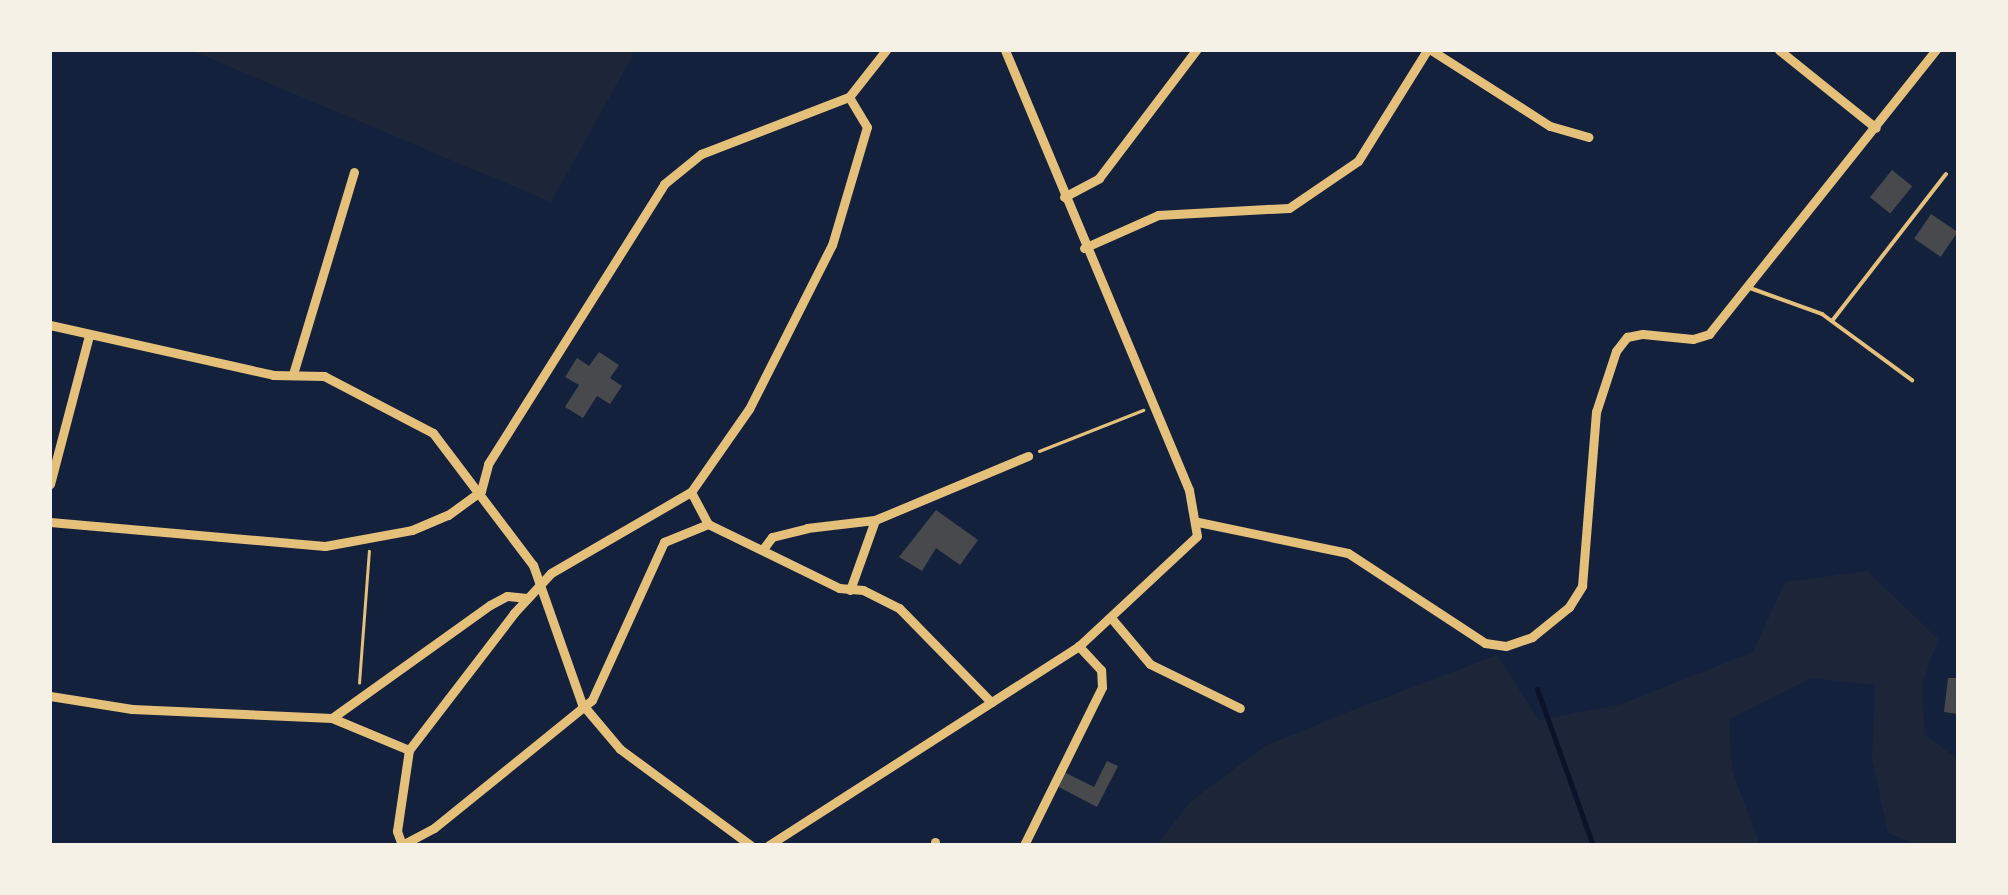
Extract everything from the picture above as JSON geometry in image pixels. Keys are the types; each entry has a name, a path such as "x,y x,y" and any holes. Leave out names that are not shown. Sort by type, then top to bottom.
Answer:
{"street":[{"path":"50,522 275,544 370,540 448,515 481,491 488,464 664,184 701,154 849,97 886,50"},
{"path":"769,845 1079,646 1190,548 1198,522 1005,50"},
{"path":"1064,197 1099,178 1196,50"},
{"path":"1084,248 1158,215 1289,208 1358,162 1429,50 1550,126 1588,137"},
{"path":"1779,50 1876,128"},
{"path":"1198,522 1325,543 1485,644 1518,644 1569,608 1582,586 1596,412 1605,374 1628,338 1689,338 1708,334 1750,288 1936,50"},
{"path":"708,524 664,542 600,690 434,828 402,845 397,831 410,750 527,598 541,584 691,492 758,395 832,245 867,126 849,97"},
{"path":"293,374 354,172"},
{"path":"50,326 293,374 324,376 417,422 481,491 541,584 582,704 620,749 750,845"},
{"path":"50,484 90,335"},
{"path":"763,549 772,538 807,528 875,520 1028,456"},
{"path":"691,492 708,524 850,590 899,608 992,702"},
{"path":"850,590 875,520"},
{"path":"332,718 359,704 490,605 507,596 527,598"},
{"path":"1112,619 1150,664 1240,708"},
{"path":"1024,845 1102,687 1101,670 1079,646"},
{"path":"50,696 132,708 332,718 410,750"}],"lane":[{"path":"1832,322 1946,174"},
{"path":"1750,288 1832,322 1912,380"}],"path":[{"path":"1028,456 1151,408"},
{"path":"359,704 370,540"}],"shaded area":[{"path":"190,50 630,50 633,55 551,202"},
{"path":"1867,571 1938,639 1922,685 1925,735 1958,760 1958,845 1918,845 1888,833 1872,759 1875,685 1811,678 1729,719 1732,770 1760,845 1157,845 1191,801 1265,746 1353,710 1497,655 1539,720 1622,704 1753,652 1785,582"}],"building":[{"path":"1892,170 1912,186 1890,214 1870,197"},
{"path":"1931,214 1958,232 1941,257 1914,239"},
{"path":"599,352 619,365 610,378 622,386 610,404 597,396 583,418 565,407 579,385 565,377 577,358 589,366"},
{"path":"936,510 978,540 960,565 936,548 922,571 899,557"},
{"path":"1948,678 1958,678 1958,714 1944,712"},
{"path":"1107,761 1118,766 1097,807 1055,785 1062,771 1094,787"}],"waterway":[{"path":"1537,689 1593,845"}]}
